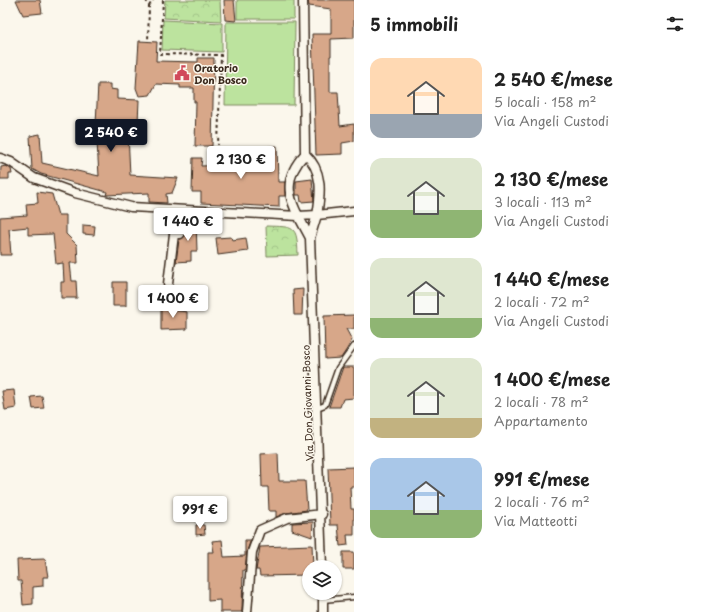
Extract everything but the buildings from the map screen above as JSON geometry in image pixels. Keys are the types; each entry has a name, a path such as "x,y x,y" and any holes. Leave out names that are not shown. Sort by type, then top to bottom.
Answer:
{"street":[{"path":"303,0 305,154"},
{"name":"Via Don Giovanni Bosco","path":"310,238 298,216 289,194 290,177 298,162 305,154 313,162 318,174 318,215 310,238 322,514 322,560"},
{"path":"0,158 11,162 34,178 75,193 131,207 298,216 354,210"},
{"path":"168,284 174,234 180,234 178,210"},
{"path":"247,612 252,552 260,530 287,518 322,514"},
{"path":"323,600 323,612"}],"lane":[{"path":"317,408 325,405 338,368 354,346"},
{"path":"342,598 354,598"}],"path":[{"path":"146,0 148,6 148,42"},
{"path":"148,6 153,0"},
{"path":"163,0 160,54 221,55 218,145"}],"green space":[{"path":"165,0 220,0 221,21 164,18"},
{"path":"237,0 294,0 294,19 237,19"},
{"path":"163,20 222,23 222,52 162,50"},
{"path":"226,22 295,22 294,105 225,105"},
{"path":"266,226 283,227 292,230 297,238 298,255 267,256"}],"place":[{"name":"Oratorio Don Bosco","path":"182,73"}]}
